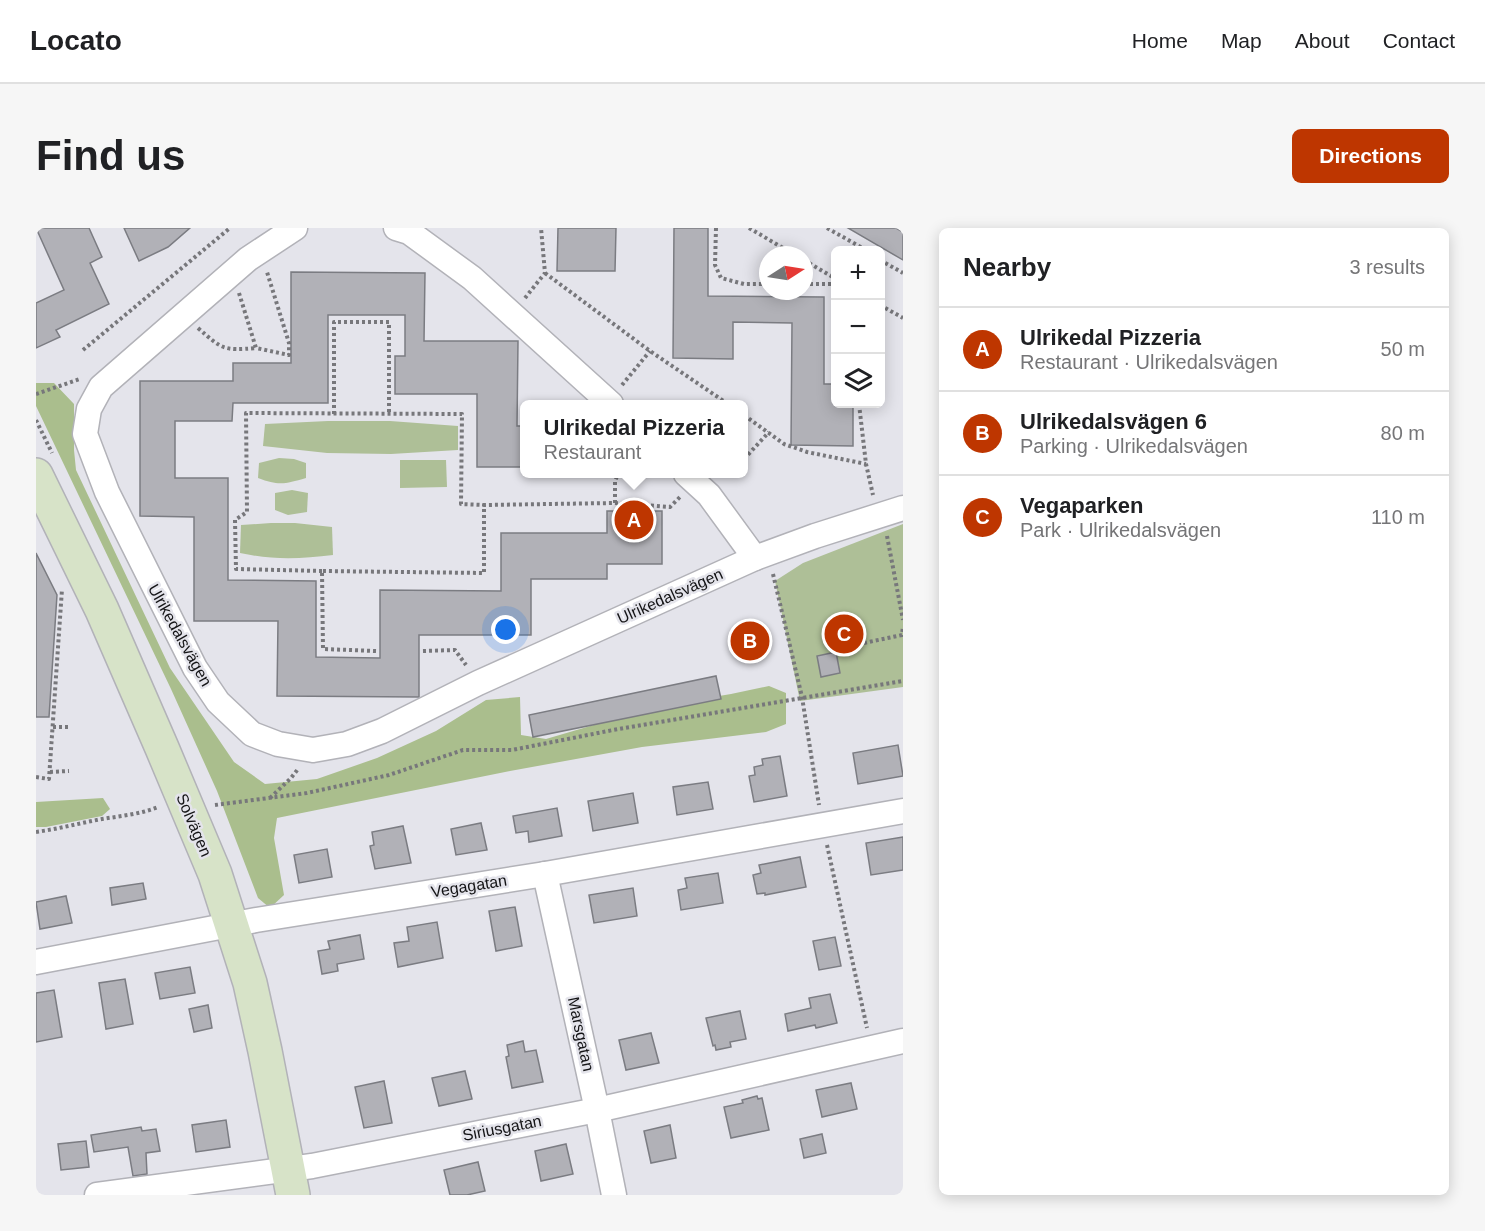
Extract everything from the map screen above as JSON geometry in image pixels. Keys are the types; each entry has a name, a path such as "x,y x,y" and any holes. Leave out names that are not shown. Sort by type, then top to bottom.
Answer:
{"main road":[{"name":"Solvägen","path":"36,475 102,610 215,874 250,983 290,1182"}],"street":[{"name":"Ulrikedalsvägen","path":"295,228 233,272 101,387 88,410 85,434 106,492 195,668 218,702 252,734 278,744 313,750 347,744 382,731 478,683 761,555 903,508"},
{"path":"396,228 409,232 472,278 607,400"},
{"path":"690,478 709,495 761,555"},
{"name":"Vegagatan","path":"36,962 232,925 545,874 903,811"},
{"name":"Marsgatan","path":"545,874 614,1195"},
{"name":"Siriusgatan","path":"97,1195 290,1182 312,1166 597,1110 903,1041"}],"path":[{"path":"83,350 230,228"},
{"path":"513,314 545,273 541,228"},
{"path":"716,228 716,265 721,278 744,284 759,284"},
{"path":"749,228 780,246"},
{"path":"827,228 859,246"},
{"path":"183,315 219,347 236,350 256,348 289,355 289,343 268,275 258,253"},
{"path":"885,263 903,273"},
{"path":"813,265 831,276"},
{"path":"233,272 256,348"},
{"path":"545,273 721,400"},
{"path":"813,284 831,284"},
{"path":"885,308 903,318"},
{"path":"334,414 334,321 389,322 389,414"},
{"path":"612,400 650,351"},
{"path":"329,356 334,357"},
{"path":"36,394 85,378"},
{"path":"484,505 484,573 236,569 235,520 247,512 246,413 462,414 461,504 615,503 670,507 682,494 696,505 709,495"},
{"path":"748,418 784,444 807,452 866,464"},
{"path":"748,455 769,432"},
{"path":"615,503 616,478"},
{"path":"761,555 802,697 822,825 871,1048"},
{"path":"322,571 323,649 376,651"},
{"path":"36,777 49,779 63,583 68,593"},
{"path":"864,643 902,635 903,626"},
{"path":"423,651 455,650 478,683"},
{"path":"216,805 307,793 388,775 463,750 512,750 613,730 903,681"},
{"path":"53,727 69,727"},
{"path":"270,798 291,778 313,750"},
{"path":"50,772 69,771"},
{"path":"36,832 150,811 183,798"}],"green space":[{"path":"36,383 54,383 74,404 76,470 170,668 234,762 265,784 317,779 377,758 436,731 486,700 520,697 521,735 546,739 683,702 769,686 786,693 786,724 766,732 642,747 277,818 274,838 284,895 270,908 258,898 217,791 171,689 36,406"},
{"path":"390,421 458,426 458,450 391,454 327,453 263,446 265,424"},
{"path":"279,458 306,463 306,478 282,483 258,478 259,463"},
{"path":"400,460 446,460 447,487 400,488"},
{"path":"292,490 308,493 307,512 288,515 275,510 275,493"},
{"path":"271,523 332,527 333,555 286,558 240,553 241,525"},
{"path":"903,524 903,687 800,701 775,581 803,563"},
{"path":"103,798 110,809 102,816 36,827 36,802"}],"building":[{"path":"36,228 89,228 102,257 90,263 109,304 56,330 60,337 36,348 36,303 64,290"},
{"path":"124,228 190,228 168,247 139,261"},
{"path":"558,228 616,228 615,271 557,271"},
{"path":"674,228 708,228 708,296 759,296 759,300 813,300 813,297 824,297 824,384 831,384 831,408 853,408 853,446 791,445 792,323 733,322 733,359 673,358"},
{"path":"848,228 896,228 903,232 903,260 885,250 885,246 879,246"},
{"path":"291,272 425,273 424,341 518,341 517,426 520,426 520,467 477,467 477,394 395,394 395,356 405,356 405,315 328,315 328,403 233,403 232,421 175,421 175,478 228,478 228,580 316,581 316,657 380,658 380,590 501,591 501,533 607,533 607,511 662,511 662,564 607,564 607,579 531,579 531,635 419,635 419,697 277,696 278,621 194,621 194,517 140,516 140,381 233,381 233,363 291,363"},
{"path":"36,553 57,595 49,717 36,717"},
{"path":"836,652 840,673 821,677 817,656"},
{"path":"716,676 721,699 533,737 529,715"},
{"path":"898,745 903,776 858,784 853,753"},
{"path":"780,756 787,796 754,802 749,776 755,775 754,767 763,765 762,759"},
{"path":"708,782 713,809 677,815 673,787"},
{"path":"633,793 638,823 593,831 588,801"},
{"path":"557,808 562,836 529,842 528,831 516,833 513,816"},
{"path":"481,823 487,850 456,855 451,829"},
{"path":"403,826 411,863 375,869 370,846 374,845 372,832"},
{"path":"903,837 903,870 871,875 866,843"},
{"path":"327,849 332,877 299,883 294,855"},
{"path":"800,857 806,887 765,895 765,893 757,894 753,875 761,873 759,865"},
{"path":"718,873 723,903 681,910 678,890 687,888 685,878"},
{"path":"143,883 146,899 112,905 110,888"},
{"path":"633,888 637,916 594,923 589,895"},
{"path":"66,896 72,923 40,929 36,902"},
{"path":"515,907 522,946 496,951 489,911"},
{"path":"437,922 443,958 398,967 394,943 409,941 407,927"},
{"path":"360,935 364,959 337,964 338,971 322,974 318,951 330,949 328,941"},
{"path":"835,937 841,966 819,970 813,941"},
{"path":"190,967 195,993 160,999 155,973"},
{"path":"125,979 133,1024 106,1029 99,983"},
{"path":"54,990 62,1037 36,1042 36,993"},
{"path":"830,994 837,1023 788,1031 785,1014 811,1008 809,998"},
{"path":"208,1005 212,1028 194,1032 189,1009"},
{"path":"740,1011 746,1039 730,1042 731,1047 716,1050 706,1018"},
{"path":"651,1033 659,1063 626,1070 619,1040"},
{"path":"523,1041 525,1052 536,1050 543,1082 512,1088 506,1057 509,1056 507,1045"},
{"path":"465,1071 472,1099 439,1106 432,1078"},
{"path":"384,1081 392,1123 364,1128 355,1087"},
{"path":"851,1083 857,1109 822,1117 816,1090"},
{"path":"757,1096 758,1099 762,1098 769,1130 731,1138 724,1107 743,1103 742,1100"},
{"path":"226,1120 230,1147 196,1152 192,1125"},
{"path":"670,1125 676,1158 651,1163 644,1131"},
{"path":"141,1127 142,1131 156,1129 160,1151 146,1153 147,1174 133,1176 128,1147 94,1152 91,1135"},
{"path":"822,1134 826,1153 804,1158 800,1139"},
{"path":"86,1141 89,1167 61,1170 58,1144"},
{"path":"566,1144 573,1174 541,1181 535,1151"},
{"path":"478,1162 485,1191 467,1195 450,1195 444,1170"}],"place":[{"name":"Ulrikedal Pizzeria","path":"634,520"},
{"name":"Vegaparken","path":"844,634"},
{"name":"Ulrikedalsvägen 6","path":"750,641"}]}
